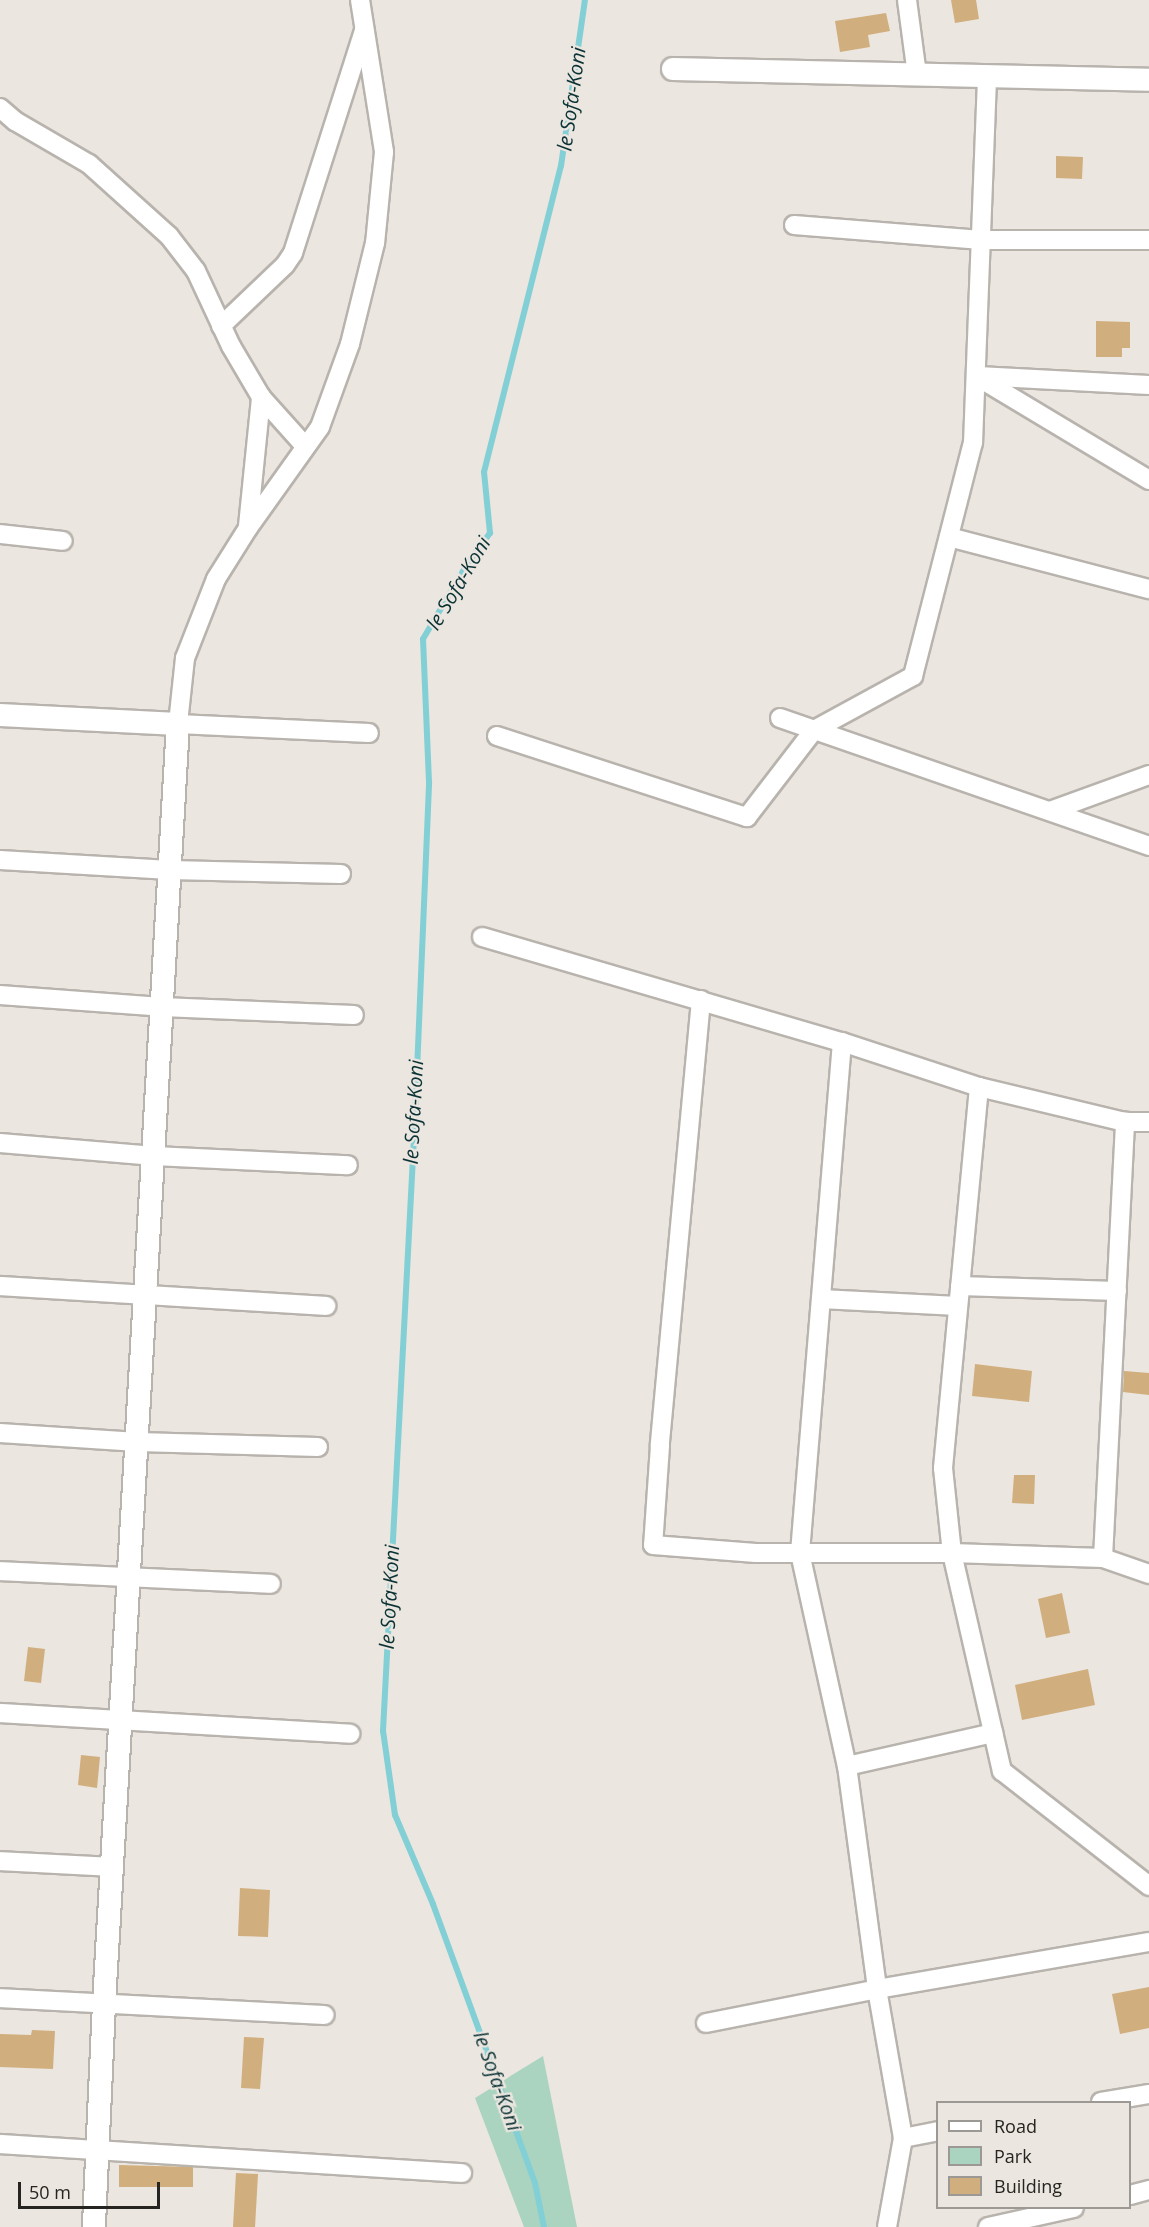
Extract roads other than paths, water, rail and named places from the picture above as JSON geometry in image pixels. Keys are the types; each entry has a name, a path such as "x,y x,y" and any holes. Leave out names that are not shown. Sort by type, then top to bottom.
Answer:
{"street":[{"path":"94,2227 104,2004 114,1867 178,724 185,658 216,579 248,528 320,427 350,344 375,243 384,152 360,0"},
{"path":"907,0 917,75"},
{"path":"221,326 285,266 293,253 365,25"},
{"path":"673,69 1149,80"},
{"path":"497,736 747,816 814,730 913,676 973,443 987,76"},
{"path":"0,108 15,121 89,164 169,236 196,271 221,326 261,397 305,446"},
{"path":"794,225 981,240 1149,240"},
{"path":"976,376 1149,386"},
{"path":"976,376 1149,480"},
{"path":"248,528 261,397"},
{"path":"0,534 63,541"},
{"path":"949,537 1149,589"},
{"path":"0,715 369,733"},
{"path":"780,718 1149,846"},
{"path":"1050,811 1149,775"},
{"path":"0,860 170,870 341,873"},
{"path":"482,937 842,1042 979,1088 1125,1122 1149,1122"},
{"path":"0,995 162,1007 354,1015"},
{"path":"701,1000 653,1545 756,1552 952,1553 1103,1558 1149,1574"},
{"path":"842,1042 800,1553 847,1766 877,1989 903,2138 887,2227"},
{"path":"979,1088 943,1468 952,1553 1002,1771 1149,1886"},
{"path":"1103,1558 1125,1122"},
{"path":"0,1143 154,1156 348,1165"},
{"path":"0,1286 146,1297 326,1306"},
{"path":"960,1286 1117,1291"},
{"path":"821,1299 958,1306"},
{"path":"0,1433 138,1442 318,1447"},
{"path":"0,1571 129,1579 271,1584"},
{"path":"0,1713 350,1734"},
{"path":"847,1766 993,1733"},
{"path":"0,1861 114,1867"},
{"path":"706,2023 877,1989 1149,1942"},
{"path":"0,1998 325,2015"},
{"path":"1112,2101 1149,2094"},
{"path":"903,2138 936,2132"},
{"path":"0,2144 462,2173"},
{"path":"1131,2195 1149,2190"},
{"path":"988,2227 1069,2209"}],"waterway":[{"name":"le Sofa-Koni","path":"544,2227 535,2183 433,1904 395,1815 383,1731 415,1119 429,782 423,639 466,566 490,533 484,472 561,166 585,0"}]}
